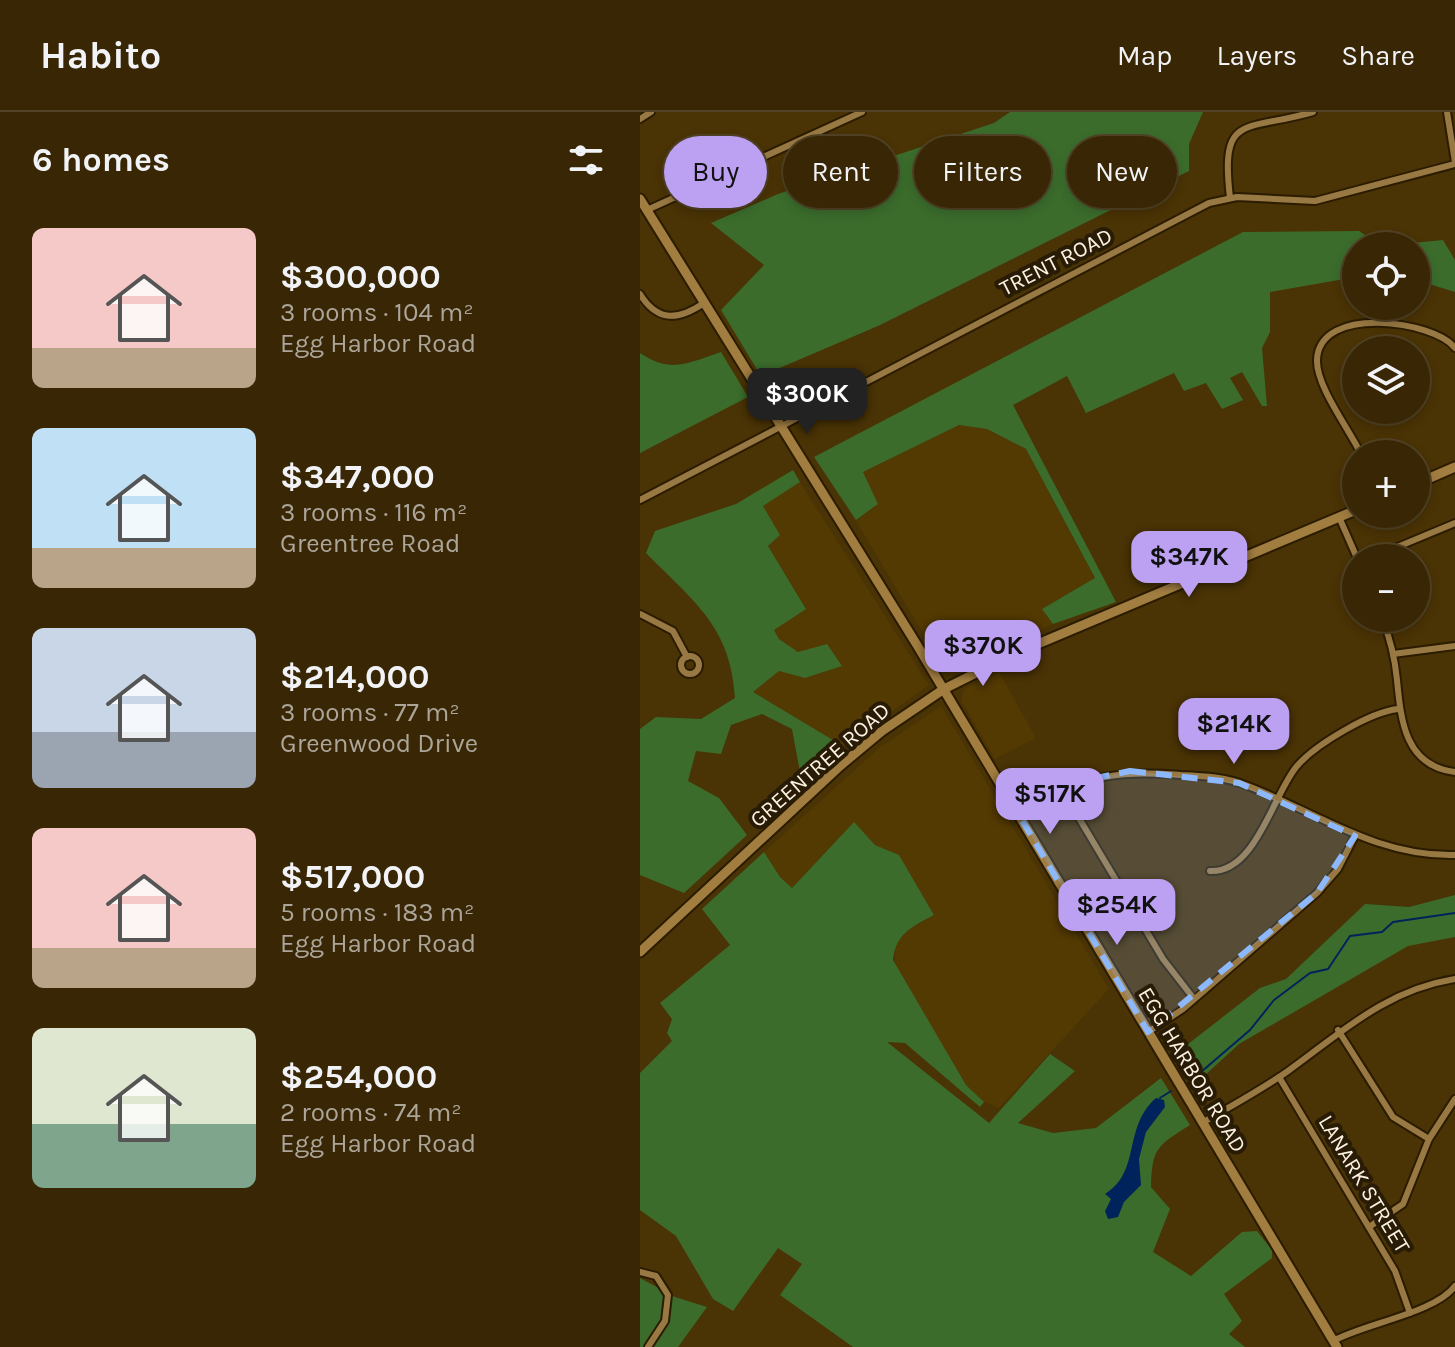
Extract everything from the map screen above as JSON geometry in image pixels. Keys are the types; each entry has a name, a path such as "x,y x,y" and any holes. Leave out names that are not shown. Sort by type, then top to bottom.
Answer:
{"main road":[{"name":"EGG HARBOR ROAD","path":"640,199 944,689 1335,1344"},
{"path":"1430,478 1455,467"},
{"name":"GREENTREE ROAD","path":"640,952 840,766 882,731 944,689 1014,654 1342,516"}],"street":[{"path":"640,119 651,112"},
{"path":"647,210 862,112"},
{"path":"1230,198 1226,154 1235,132 1254,122 1313,112"},
{"path":"1447,112 1455,163"},
{"name":"TRENT ROAD","path":"640,500 780,424 1191,212 1230,198 1315,201 1455,163"},
{"path":"640,294 652,310 668,318 682,316 704,303"},
{"path":"1353,440 1318,374 1317,355 1323,339 1335,329 1358,323 1427,329 1441,334 1455,348"},
{"path":"1339,517 1351,544"},
{"path":"1405,544 1455,523"},
{"path":"640,614 673,631 687,657"},
{"path":"1386,632 1393,654 1398,709 1405,735 1420,756 1431,765 1455,772"},
{"path":"1393,654 1455,646"},
{"path":"1210,871 1228,867 1247,850 1296,767 1311,752 1380,714 1398,709"},
{"path":"1020,817 1104,775 1130,771 1219,778 1250,786 1355,836 1401,851 1455,855"},
{"path":"1064,793 1163,959 1194,999"},
{"path":"1148,1032 1194,999 1317,893 1338,869 1355,836"},
{"path":"1202,1123 1279,1077 1338,1030 1402,994 1455,979"},
{"path":"1338,1030 1393,1117 1429,1139"},
{"name":"LANARK STREET","path":"1279,1077 1398,1277 1410,1313"},
{"path":"1369,1227 1403,1204 1429,1139 1455,1099"},
{"path":"640,1272 656,1276 663,1282 668,1303 665,1321 648,1347"},
{"path":"1335,1344 1362,1326 1410,1313 1444,1299 1455,1286"}],"highlighted area":[{"path":"1130,771 1239,783 1355,836 1317,893 1148,1032 1020,817 1091,779"}],"shaded area":[{"path":"959,425 987,429 1026,449 1095,579 1042,609 1053,624 952,674 946,672 856,521 878,504 863,472"},
{"path":"800,482 929,685 843,746 752,692 779,670 805,678 798,652 779,639 774,629 806,608 768,546 763,505"},
{"path":"999,672 1036,738 995,759 961,700 964,689"},
{"path":"941,706 1109,989 999,1108 984,1102 966,1085 895,968 895,945 903,933 934,915 899,855 875,845 853,823 792,888 780,877 764,852 879,748"}],"green space":[{"path":"1010,112 1203,112 1189,144 1189,171 1177,177 1177,136 1067,136 1067,208 1115,208 878,326 761,376 721,310 764,265 711,223 746,208 767,208 767,199 783,192 783,208 898,208 898,155 914,149 914,208 1051,208 1051,136 954,136 994,123"},
{"path":"1359,231 1360,232 1342,232 1342,279 1270,292 1270,332 1262,348 1267,406 1262,406 1242,372 1230,378 1243,400 1222,409 1206,383 1184,391 1174,373 1086,413 1067,376 1013,405 1116,602 1053,624 1042,609 1095,578 1026,449 987,429 959,425 863,472 878,504 856,520 814,457 1243,232"},
{"path":"1443,240 1455,260 1455,292 1430,284 1430,241"},
{"path":"721,352 748,397 640,453 640,353 671,365 689,363"},
{"path":"793,470 800,482 763,506 780,535 768,546 806,609 774,630 779,639 798,652 827,644 842,666 805,678 779,671 753,692 843,746 802,783 792,729 762,714 731,725 721,754 696,751 688,781 719,798 747,835 684,893 640,875 640,729 656,717 701,719 735,698 726,652 707,616 646,553 655,531 736,504"},
{"path":"854,822 875,845 899,855 934,915 901,937 893,960 966,1085 984,1102 980,1107 905,1043 887,1042 989,1123 1050,1054 1075,1071 1018,1123 1053,1133 1096,1128 1161,1078 1190,1125 1163,1144 1155,1156 1151,1187 1170,1209 1153,1252 1191,1276 1242,1232 1257,1231 1272,1250 1272,1258 1224,1294 1242,1321 1229,1334 1245,1347 853,1347 780,1295 802,1264 778,1248 733,1311 713,1299 676,1236 640,1210 640,1073 672,1041 667,1033 672,1019 660,1003 730,945 702,909 764,852 780,877 792,888"},
{"path":"1455,895 1455,937 1408,946 1239,1044 1192,1087 1174,1055 1260,988 1286,979 1365,904 1409,907"},
{"path":"640,1278 675,1297 707,1307 678,1347 640,1347"}],"water":[{"path":"1156,1098 1164,1100 1165,1107 1146,1132 1139,1159 1141,1185 1124,1202 1118,1217 1108,1219 1105,1211 1111,1199 1105,1194 1124,1174 1139,1122"}],"waterway":[{"path":"1187,1084 1250,1030 1274,1000 1310,973 1328,969 1350,936 1382,932 1393,922 1455,913"},
{"path":"1160,1098 1171,1091"}]}
